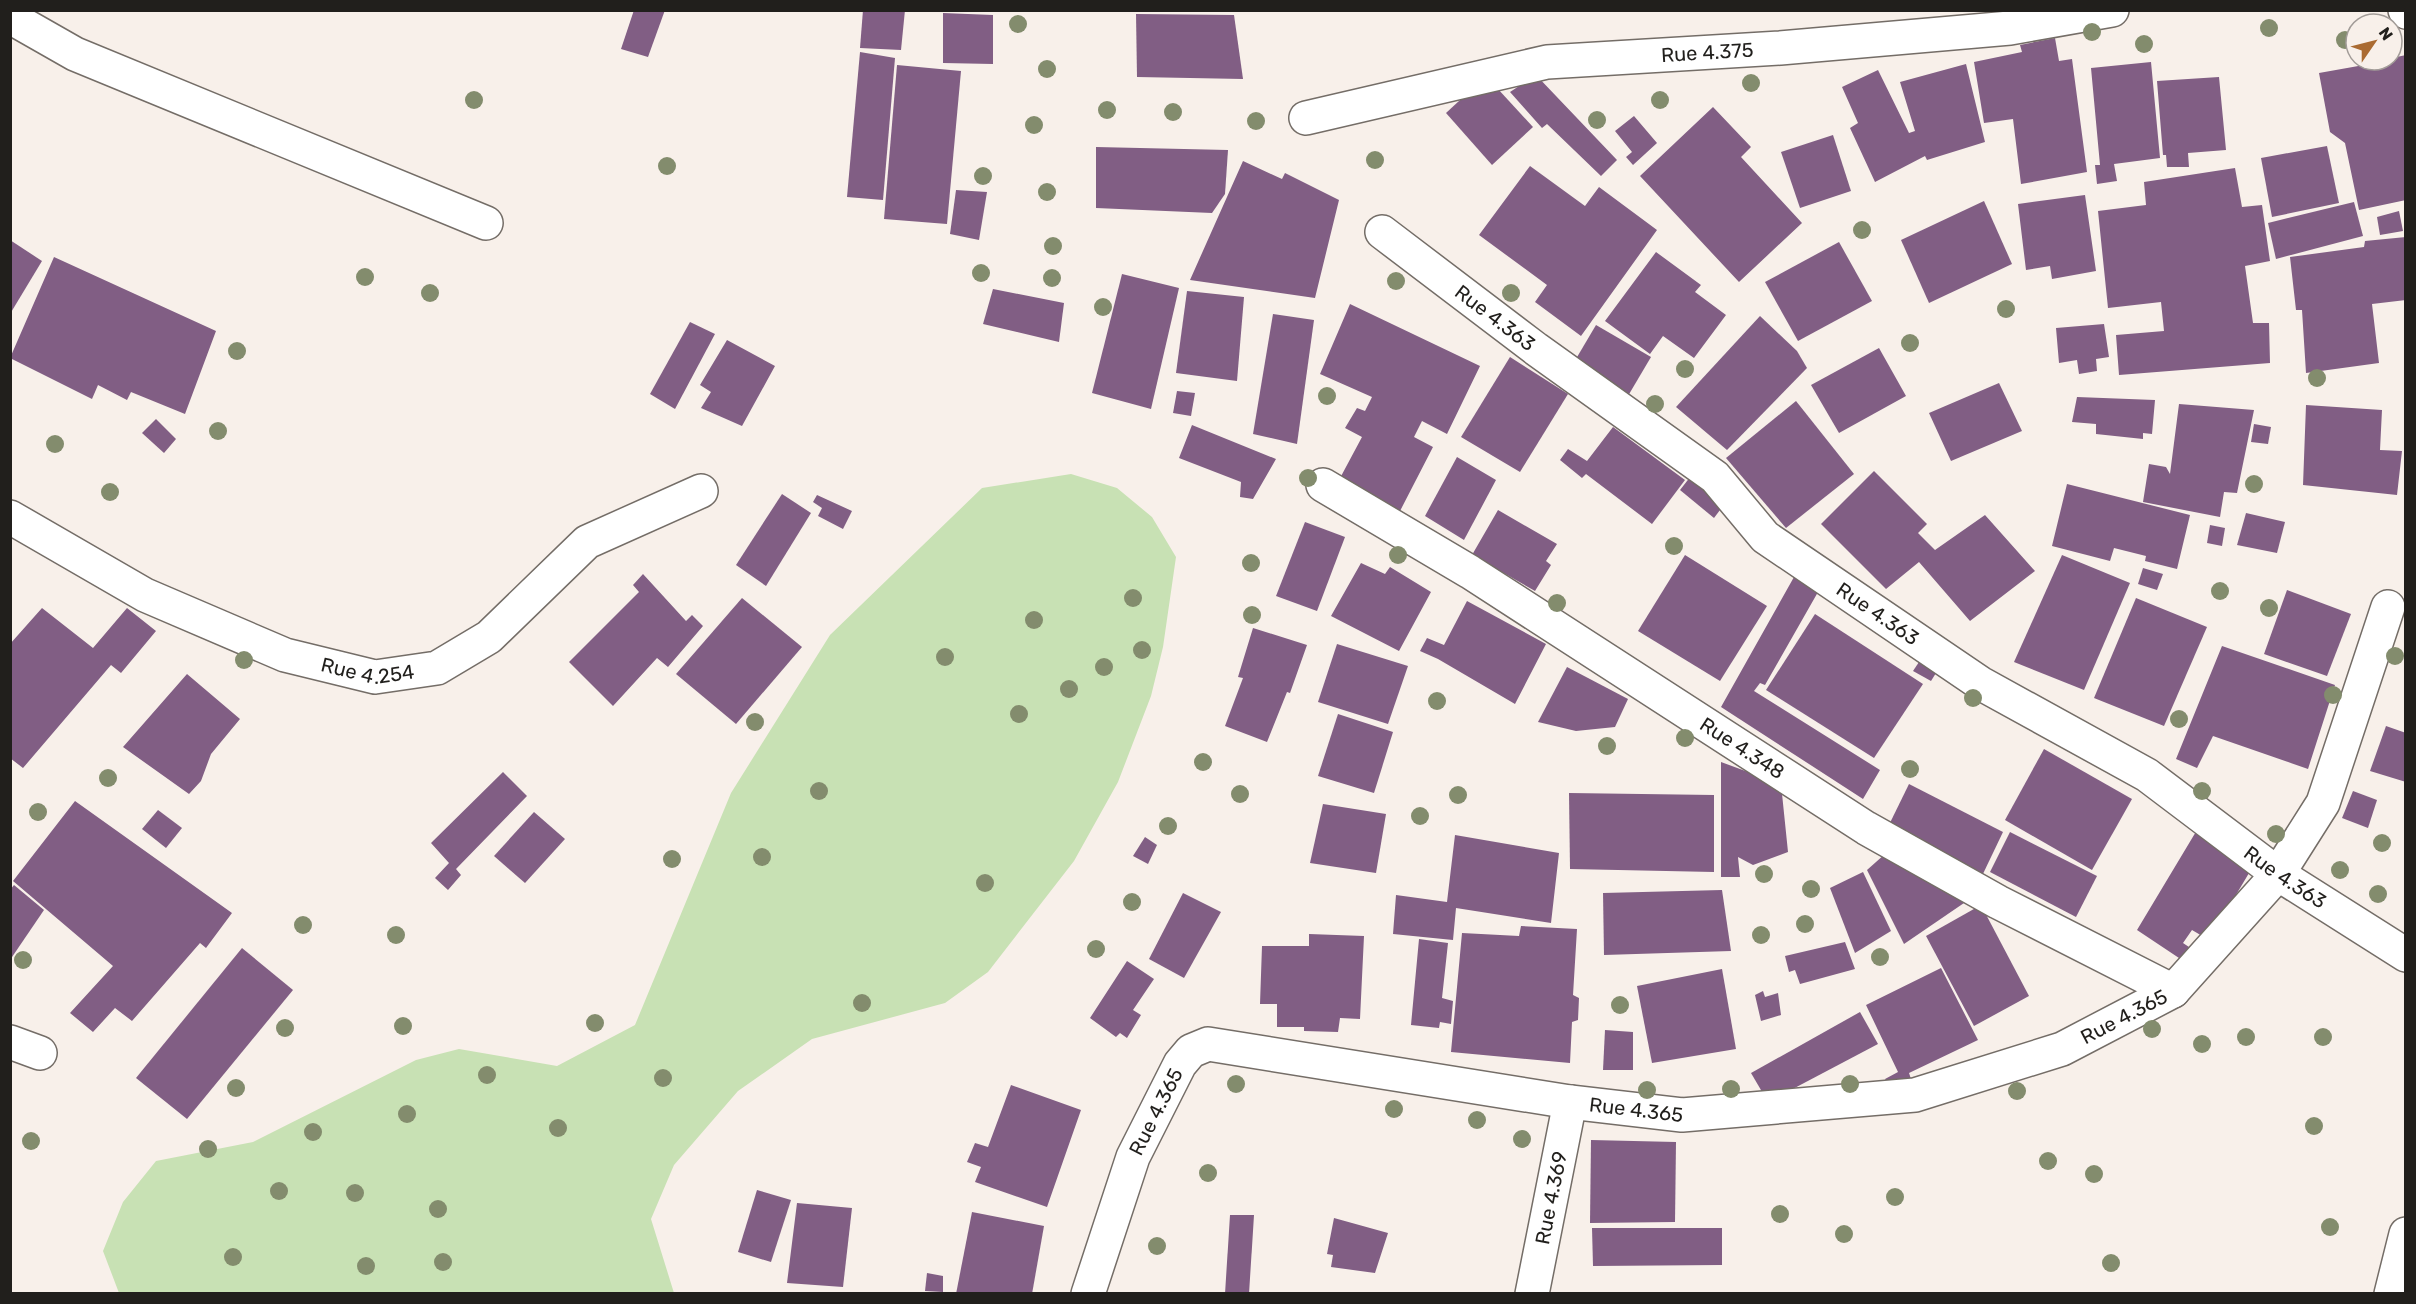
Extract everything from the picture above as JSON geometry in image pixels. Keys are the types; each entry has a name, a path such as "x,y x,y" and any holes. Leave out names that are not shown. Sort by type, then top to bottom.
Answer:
{"street":[{"name":"Rue 4.375","path":"1306,117 1547,62 1780,48 2010,28 2112,10"},
{"path":"10,16 75,54 486,223"},
{"name":"Rue 4.363","path":"1382,232 1536,349 1715,477 1764,537 1980,683 2147,776 2278,874 2406,955"},
{"name":"Rue 4.348","path":"1323,485 1470,572 1866,828 1998,902 2173,991"},
{"name":"Rue 4.254","path":"10,517 145,595 285,655 375,677 437,668 489,637 587,542 701,491"},
{"name":"Rue 4.365","path":"1088,1293 1133,1158 1180,1064 1191,1051 1208,1044 1570,1102 1682,1115 1915,1095 2062,1049 2173,991 2278,874 2323,803 2388,607"},
{"name":"Rue 4.369","path":"1532,1293 1570,1102"},
{"path":"2391,1293 2406,1234"}],"green space":[{"path":"1071,474 1117,488 1152,517 1176,557 1163,647 1151,696 1118,782 1074,861 988,972 945,1003 812,1039 738,1091 674,1165 651,1219 674,1293 119,1293 103,1251 123,1202 156,1161 253,1142 416,1060 459,1049 557,1066 635,1025 731,793 830,635 982,488"}],"building":[{"path":"634,10 665,10 648,57 621,49"},
{"path":"863,10 905,10 901,50 860,48"},
{"path":"943,13 993,15 993,64 943,63"},
{"path":"1136,14 1234,15 1243,79 1137,77"},
{"path":"2055,38 2059,61 2072,59 2087,172 2021,184 2013,119 1984,123 1974,62 2022,52 2020,45"},
{"path":"860,52 895,58 883,200 847,197"},
{"path":"2404,55 2406,55 2406,200 2359,210 2345,143 2330,132 2319,73 2344,69 2344,72 2404,72"},
{"path":"2151,62 2160,158 2114,164 2117,181 2097,184 2095,165 2100,165 2091,68"},
{"path":"1966,64 1985,142 1927,160 1925,156 1875,182 1850,128 1858,123 1842,87 1878,70 1909,133 1915,131 1900,82"},
{"path":"897,65 961,71 947,224 884,219"},
{"path":"1536,75 1617,160 1601,176 1547,124 1542,128 1510,92"},
{"path":"1486,76 1533,127 1492,165 1446,113"},
{"path":"2219,77 2226,150 2188,153 2189,167 2167,167 2166,155 2163,155 2157,81"},
{"path":"1713,107 1751,147 1741,157 1802,223 1739,282 1640,176"},
{"path":"1634,116 1657,143 1633,165 1626,157 1632,152 1615,131"},
{"path":"1833,135 1851,191 1800,208 1781,152"},
{"path":"2327,146 2339,203 2272,217 2261,158"},
{"path":"1096,147 1228,150 1225,194 1212,213 1096,208"},
{"path":"1243,161 1282,179 1285,173 1339,200 1315,298 1190,280"},
{"path":"1530,166 1585,206 1599,187 1657,230 1581,336 1535,302 1547,285 1479,235"},
{"path":"2235,168 2242,207 2262,205 2270,261 2245,266 2253,323 2269,323 2270,363 2119,375 2116,335 2164,331 2161,302 2108,308 2098,211 2146,205 2144,182"},
{"path":"956,190 987,192 979,240 950,234"},
{"path":"2085,195 2096,271 2052,279 2050,266 2026,270 2018,204"},
{"path":"1984,201 2012,264 1929,303 1901,240"},
{"path":"2354,202 2363,236 2276,259 2268,223"},
{"path":"2399,211 2403,231 2380,235 2377,217"},
{"path":"2406,237 2406,300 2372,304 2379,363 2306,373 2302,310 2296,310 2290,257 2364,247 2365,241"},
{"path":"10,240 42,261 10,314"},
{"path":"1839,242 1872,301 1798,341 1765,282"},
{"path":"1656,252 1701,285 1695,292 1726,315 1694,358 1663,336 1650,354 1605,321"},
{"path":"54,257 216,331 185,414 131,392 127,400 98,385 92,399 10,358"},
{"path":"1122,274 1179,288 1151,409 1092,393"},
{"path":"993,289 1064,303 1059,342 983,324"},
{"path":"1187,291 1244,297 1237,381 1176,373"},
{"path":"1350,304 1480,366 1447,434 1422,421 1414,437 1433,447 1399,513 1339,480 1362,437 1345,428 1357,408 1365,411 1372,397 1320,374"},
{"path":"1273,314 1314,320 1297,444 1253,434"},
{"path":"1760,316 1797,351 1807,368 1727,450 1676,407"},
{"path":"690,322 715,334 675,409 650,394"},
{"path":"2104,324 2109,357 2096,359 2097,371 2079,374 2077,360 2059,363 2056,328"},
{"path":"1596,325 1651,357 1625,401 1570,369"},
{"path":"727,340 775,366 742,426 701,408 711,392 700,385"},
{"path":"1879,348 1906,396 1839,433 1811,385"},
{"path":"1510,357 1568,394 1520,472 1461,437"},
{"path":"1999,383 2022,431 1951,461 1929,413"},
{"path":"1177,391 1195,393 1191,416 1173,413"},
{"path":"2077,397 2155,400 2152,434 2143,433 2143,439 2096,434 2096,424 2072,422"},
{"path":"1796,401 1854,474 1786,528 1726,458"},
{"path":"2179,404 2254,410 2237,493 2224,492 2220,517 2143,502 2149,464 2166,467 2170,474"},
{"path":"2306,405 2382,410 2380,450 2402,451 2397,495 2303,485"},
{"path":"156,419 176,439 164,453 142,433"},
{"path":"2254,424 2271,427 2268,444 2251,442"},
{"path":"1192,425 1276,459 1253,499 1240,497 1241,482 1179,458"},
{"path":"1613,427 1685,480 1652,524 1586,474 1582,478 1560,460 1568,449 1587,461"},
{"path":"1457,457 1496,480 1464,540 1425,516"},
{"path":"1698,467 1729,498 1714,518 1680,490"},
{"path":"1874,471 1927,524 1918,533 1935,550 1985,515 2035,571 1970,621 1919,562 1886,589 1821,524"},
{"path":"2067,484 2190,515 2177,569 2145,561 2146,556 2114,548 2110,561 2052,546"},
{"path":"782,494 811,513 766,586 736,565"},
{"path":"817,495 852,511 843,529 818,516 822,508 813,502"},
{"path":"1498,510 1557,544 1546,561 1551,565 1535,591 1472,555"},
{"path":"2246,513 2285,522 2277,553 2237,545"},
{"path":"1305,522 1345,537 1317,611 1276,596"},
{"path":"2210,525 2225,528 2222,546 2207,543"},
{"path":"1685,555 1767,606 1720,681 1638,631"},
{"path":"2062,555 2130,583 2084,690 2014,662"},
{"path":"1361,563 1385,574 1390,567 1431,592 1399,651 1331,616"},
{"path":"2143,568 2163,574 2157,590 2138,584"},
{"path":"643,574 686,621 692,615 703,626 668,667 657,658 613,706 569,662 639,592 633,585"},
{"path":"1794,577 1818,592 1765,685 1760,683 1754,691 1880,770 1863,799 1721,707"},
{"path":"2287,590 2351,614 2327,676 2264,654"},
{"path":"742,598 802,647 736,724 676,674"},
{"path":"2136,598 2207,627 2164,726 2094,698"},
{"path":"1467,601 1546,644 1515,704 1420,651 1427,638 1444,645"},
{"path":"42,608 93,648 127,608 156,631 121,673 111,665 23,768 10,758 10,644"},
{"path":"1815,614 1923,684 1874,758 1766,690"},
{"path":"1253,628 1307,645 1290,693 1287,692 1267,742 1225,726 1243,678 1238,677"},
{"path":"1337,644 1408,666 1388,724 1318,702"},
{"path":"2222,646 2335,685 2308,769 2213,736 2197,768 2176,759"},
{"path":"1923,656 1941,665 1931,681 1913,671"},
{"path":"1567,667 1628,699 1615,727 1576,731 1538,722"},
{"path":"187,674 240,719 211,754 201,781 189,794 123,747"},
{"path":"1338,714 1393,732 1374,793 1318,776"},
{"path":"2386,726 2406,733 2406,782 2370,771"},
{"path":"2044,749 2132,799 2092,870 2005,820"},
{"path":"1721,762 1781,784 1788,852 1753,865 1738,857 1740,877 1721,877"},
{"path":"503,772 527,796 456,869 461,875 448,890 435,878 449,863 431,843"},
{"path":"1909,784 2003,832 1981,878 1886,831"},
{"path":"2353,791 2377,800 2368,828 2342,818"},
{"path":"1569,793 1714,795 1714,872 1570,869"},
{"path":"75,801 232,913 206,948 200,943 132,1021 115,1008 93,1032 70,1013 113,966 13,881"},
{"path":"1323,804 1386,814 1376,873 1310,863"},
{"path":"158,810 182,828 166,848 142,829"},
{"path":"534,812 565,839 525,883 494,856"},
{"path":"2197,830 2255,863 2209,940 2192,930 2183,943 2198,953 2188,964 2137,930"},
{"path":"2010,832 2097,876 2076,917 1990,872"},
{"path":"1455,835 1559,853 1551,923 1456,908 1453,940 1393,934 1396,895 1447,902"},
{"path":"1145,837 1157,845 1148,864 1133,856"},
{"path":"1885,854 1964,903 1904,944 1867,870"},
{"path":"1863,872 1891,931 1855,953 1830,888"},
{"path":"14,885 44,910 10,960 10,890"},
{"path":"1722,890 1731,951 1604,955 1603,893"},
{"path":"1183,893 1221,912 1184,978 1149,959"},
{"path":"1981,905 2029,996 1974,1026 1926,936"},
{"path":"1521,926 1577,929 1573,995 1579,998 1578,1020 1572,1022 1570,1063 1451,1052 1462,933 1519,936"},
{"path":"1309,934 1364,936 1360,1019 1340,1018 1338,1032 1304,1031 1304,1027 1277,1027 1277,1004 1260,1004 1262,946 1309,946"},
{"path":"1419,939 1448,943 1442,998 1453,1001 1451,1024 1440,1022 1439,1028 1411,1025"},
{"path":"1845,942 1855,969 1800,984 1795,970 1789,972 1785,956"},
{"path":"242,948 293,990 187,1119 136,1078"},
{"path":"1127,961 1154,979 1133,1010 1141,1015 1127,1038 1120,1033 1116,1037 1090,1018"},
{"path":"1941,968 1978,1040 1909,1073 1914,1088 1894,1096 1885,1079 1898,1072 1866,1005"},
{"path":"1722,969 1736,1049 1652,1063 1637,986"},
{"path":"1763,991 1765,997 1778,993 1781,1015 1761,1021 1755,995"},
{"path":"1860,1012 1878,1044 1768,1102 1751,1073"},
{"path":"1605,1030 1633,1032 1633,1070 1603,1070"},
{"path":"1011,1085 1081,1110 1047,1207 975,1182 981,1167 967,1162 975,1143 988,1147"},
{"path":"1591,1140 1676,1142 1675,1222 1590,1223"},
{"path":"757,1190 791,1200 771,1262 738,1252"},
{"path":"797,1203 852,1208 843,1287 787,1283"},
{"path":"972,1212 1044,1226 1032,1294 956,1294"},
{"path":"1230,1215 1254,1215 1249,1294 1225,1294"},
{"path":"1334,1218 1388,1233 1375,1273 1331,1267 1333,1255 1327,1254"},
{"path":"1592,1228 1722,1228 1722,1265 1593,1266"},
{"path":"927,1273 943,1276 943,1292 925,1291"}]}
